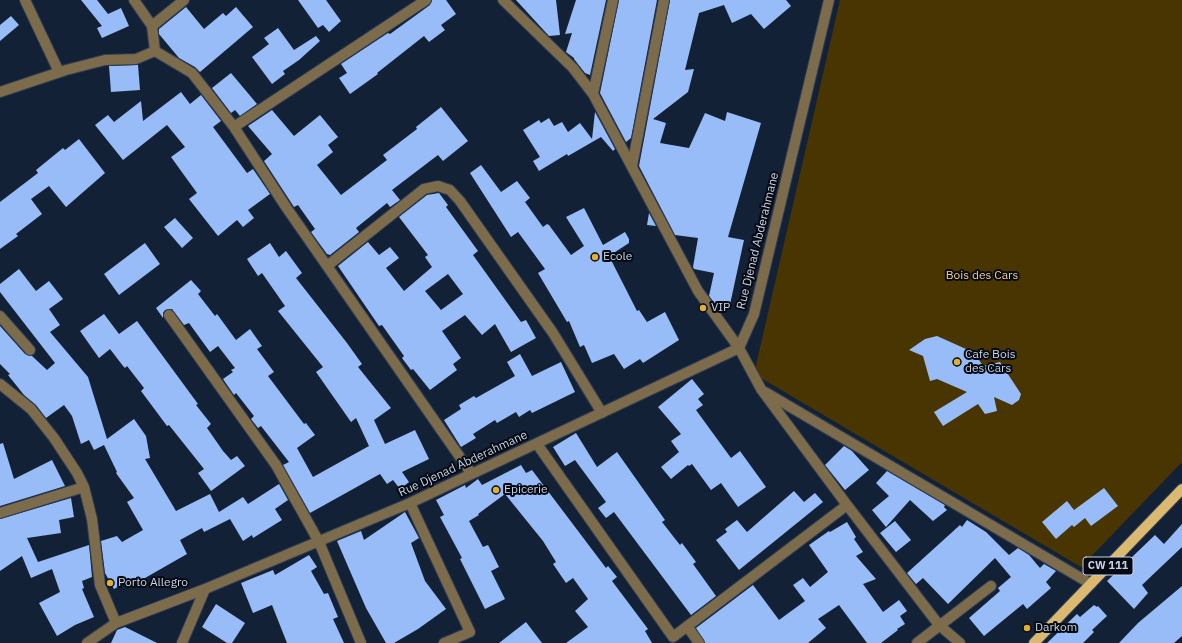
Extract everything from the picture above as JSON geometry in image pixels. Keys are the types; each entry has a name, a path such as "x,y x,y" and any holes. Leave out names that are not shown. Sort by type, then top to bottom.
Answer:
{"main road":[{"name":"CW 111","path":"1034,643 1182,489"}],"street":[{"path":"25,0 59,72"},
{"path":"134,0 152,26 155,51"},
{"path":"152,26 184,0"},
{"path":"234,127 426,0"},
{"path":"503,0 573,68 593,94 698,291 739,348 761,390 847,505 940,625 960,643"},
{"path":"593,94 613,0"},
{"path":"632,166 664,0"},
{"name":"Rue Djenad Abderahmane","path":"87,643 116,623 205,589 410,503 739,348 754,314 829,0"},
{"path":"0,92 59,72 105,60 136,59 155,51"},
{"path":"155,51 192,73 234,127 286,207 471,473"},
{"path":"327,266 424,189 438,186 450,190 460,201 553,333 602,413"},
{"path":"169,315 276,465 320,542 361,643"},
{"path":"0,316 30,350"},
{"path":"0,384 31,409 54,438 84,487 92,519 100,585 116,623"},
{"path":"761,390 1091,584"},
{"path":"537,444 673,637 847,505"},
{"path":"0,513 84,487"},
{"path":"410,503 470,632 444,643"},
{"path":"917,643 991,586"},
{"path":"182,643 205,589"},
{"path":"687,626 699,643"}],"green space":[{"name":"Bois des Cars","path":"840,0 1182,0 1182,462 1081,567 754,374"}],"building":[{"path":"81,0 97,0 108,14 121,8 129,26 102,38 97,28 102,26"},
{"path":"298,0 326,0 341,21 329,32 323,25 318,28"},
{"path":"432,0 446,0 456,14 441,25 445,30 429,42 424,36 377,73 378,74 350,94 339,78 347,73 341,64 388,33 390,34 430,5"},
{"path":"516,0 556,0 560,35 549,36"},
{"path":"576,0 606,0 590,75 585,73 574,58 566,52 572,33 565,34"},
{"path":"619,0 657,0 631,138 626,142 600,93"},
{"path":"670,0 786,0 791,6 764,29 751,14 732,23 724,5 699,13 685,70 694,69 688,92 653,119 666,123 660,143 689,148 705,113 725,121 727,112 761,123 728,237 744,240 729,309 717,306 709,296 714,273 694,269 693,267 698,238 675,235 639,166"},
{"path":"186,7 204,29 223,13 226,16 236,7 253,27 200,72 195,67 179,58 159,34 159,29"},
{"path":"11,16 19,25 0,41 0,25"},
{"path":"278,28 294,50 316,36 320,41 299,60 283,71 285,74 272,84 252,57 269,44 264,38"},
{"path":"138,65 140,90 111,92 109,66"},
{"path":"231,73 257,104 240,116 235,110 231,113 212,88"},
{"path":"181,92 190,104 201,95 221,121 213,127 247,173 253,169 270,194 248,210 254,218 243,227 237,220 218,236 189,199 197,193 171,157 185,147 167,125 123,160 95,125 108,115 114,122 141,101 143,121"},
{"path":"441,107 468,141 443,161 438,155 392,190 400,200 390,207 387,203 356,228 359,232 330,255 327,254 311,232 315,229 298,205 294,207 264,161 272,154 248,126 272,110 294,136 320,115 338,137 328,145 333,152 317,165 341,195 387,160 383,155 417,129 416,127"},
{"path":"595,112 615,149 613,151 601,137 568,156 567,154 539,171 533,161 540,157 523,130 539,120 541,123 549,118 554,126 562,122 568,132 580,123 592,139"},
{"path":"79,139 105,173 66,207 49,186 31,199 42,214 16,234 18,236 0,249 0,202 38,173 36,170 63,148 65,150"},
{"path":"481,165 501,192 517,181 530,198 525,202 543,227 547,224 549,225 571,255 584,246 566,217 584,208 603,245 625,232 629,239 629,243 609,256 637,311 639,310 647,322 665,312 679,340 643,363 640,359 624,369 614,354 592,363 584,345 580,347 569,321 567,322 538,273 545,269 518,232 511,237 470,173"},
{"path":"439,193 448,205 446,207 478,251 473,255 521,322 526,320 536,338 511,352 495,324 482,335 465,315 442,331 461,358 453,364 457,370 430,390 402,358 404,356 382,325 379,326 338,266 368,242 379,255 390,247 399,258 386,268 404,291 432,267 425,257 428,255 399,217 427,195","holes":["448,274 463,294 441,310 425,291"]},
{"path":"649,213 656,226 647,225"},
{"path":"175,218 193,238 182,248 164,227"},
{"path":"145,243 160,264 119,295 104,274"},
{"path":"270,243 279,257 286,251 302,273 296,278 347,343 362,364 358,367 391,408 374,420 385,444 415,430 429,459 402,472 409,482 400,489 393,480 387,484 380,474 310,513 283,465 289,462 261,426 258,428 251,419 254,416 236,393 234,395 223,379 233,372 231,370 235,368 218,346 210,352 189,323 184,325 172,309 165,310 163,313 163,318 156,308 191,280 201,291 198,294 215,316 217,314 236,340 250,329 262,346 257,349 274,372 268,376 304,424 306,423 315,435 297,448 313,477 369,446 356,418 351,422 316,372 323,367 278,311 285,306 262,273 258,276 247,259"},
{"path":"19,269 36,291 49,281 63,299 49,309 60,325 50,332 88,377 107,439 134,419 146,436 150,458 145,459 176,511 210,494 219,512 243,497 248,504 279,484 288,500 275,509 282,520 253,538 252,535 243,541 230,519 204,532 202,528 180,540 187,554 131,586 128,581 114,589 105,573 101,541 117,536 122,542 143,530 127,502 134,498 116,473 117,472 104,445 94,450 89,440 81,444 72,416 64,405 46,418 36,405 24,395 8,375 10,374 0,364 0,326 25,354 32,356 47,370 55,363 0,292 0,284"},
{"path":"104,314 119,334 137,321 198,404 196,405 211,424 207,428 223,451 231,460 237,456 245,466 211,491 198,473 204,469 169,425 167,426 141,391 144,388 127,366 125,368 110,349 99,358 80,331"},
{"path":"937,336 966,349 971,348 983,366 1000,362 1021,394 1019,400 1012,405 994,397 997,411 985,414 978,404 943,426 934,412 967,392 937,379 930,381 923,356 909,350 925,339"},
{"path":"520,354 532,376 561,362 575,392 532,413 530,410 519,417 516,412 497,423 495,420 473,434 476,438 461,447 444,420 461,409 459,405 474,396 476,398 515,376 507,362"},
{"path":"692,379 704,394 698,399 703,405 696,410 731,458 740,451 766,487 738,507 721,483 711,490 692,464 689,466 688,465 671,479 661,467 679,452 671,441 681,434 658,407"},
{"path":"576,433 597,467 617,452 665,520 662,522 680,545 682,543 696,562 693,564 716,596 691,615 614,512 606,518 598,508 606,502 575,460 565,466 553,447"},
{"path":"3,443 14,479 52,460 65,486 0,506 0,444"},
{"path":"844,446 852,451 869,470 845,490 825,465"},
{"path":"521,465 526,473 532,470 606,568 608,566 617,577 612,581 648,629 645,631 652,643 566,643 588,627 575,611 588,599 573,578 566,583 553,564 556,562 543,541 505,494 478,514 479,515 469,521 483,547 488,545 499,567 491,571 505,599 485,609 460,559 462,558 440,517 444,515 436,500 465,485 466,488 478,479 482,485"},
{"path":"887,471 945,505 944,507 947,510 933,521 910,500 886,527 872,510 889,496 876,483"},
{"path":"1104,488 1118,506 1091,526 1085,518 1074,527 1072,525 1056,539 1042,522 1067,501 1074,510"},
{"path":"794,491 804,502 815,493 823,502 739,570 716,540 727,532 725,529 737,520 747,532"},
{"path":"71,498 74,517 59,520 61,533 27,538 38,562 89,545 92,577 82,581 84,588 82,589 94,617 75,625 57,636 39,603 60,592 52,569 31,578 22,556 0,571 0,519"},
{"path":"405,512 419,538 411,543 425,581 446,609 418,629 394,643 386,643 366,608 337,541 361,531 364,540"},
{"path":"967,520 986,532 1009,555 1018,548 1029,555 1040,568 1044,564 1056,571 1046,582 1051,588 1027,609 1023,604 984,636 969,618 1000,591 998,588 1011,577 995,558 948,604 923,578 916,584 907,573 960,525 962,527"},
{"path":"895,521 911,540 896,552 880,533"},
{"path":"847,522 856,537 854,539 863,552 856,556 876,579 863,584 883,612 899,600 907,611 900,616 905,624 897,629 898,630 881,643 867,643 839,605 818,619 826,628 808,643 705,643 696,628 753,585 779,620 805,601 793,585 803,578 810,587 828,572 809,545 829,531 830,532"},
{"path":"1182,524 1182,547 1142,585 1148,593 1134,609 1107,581 1155,535 1164,544"},
{"path":"309,555 317,567 311,571 324,594 328,593 338,617 333,619 344,643 287,643 272,605 253,613 241,583 273,570 275,575"},
{"path":"1182,586 1182,636 1174,643 1119,643 1138,623"},
{"path":"216,604 245,623 232,643 227,643 202,627"},
{"path":"1094,605 1097,607 1098,606 1107,616 1092,630 1094,632 1083,643 1047,643 1077,614 1080,617"},
{"path":"526,622 542,643 499,643"},
{"path":"125,627 157,643 111,643 117,630"}],"place":[{"name":"Ecole","path":"595,257"},
{"name":"VIP","path":"703,308"},
{"name":"Cafe Bois des Cars","path":"957,362"},
{"name":"Epicerie","path":"496,490"},
{"name":"Porto Allegro","path":"110,583"},
{"name":"Darkom","path":"1027,628"}]}
